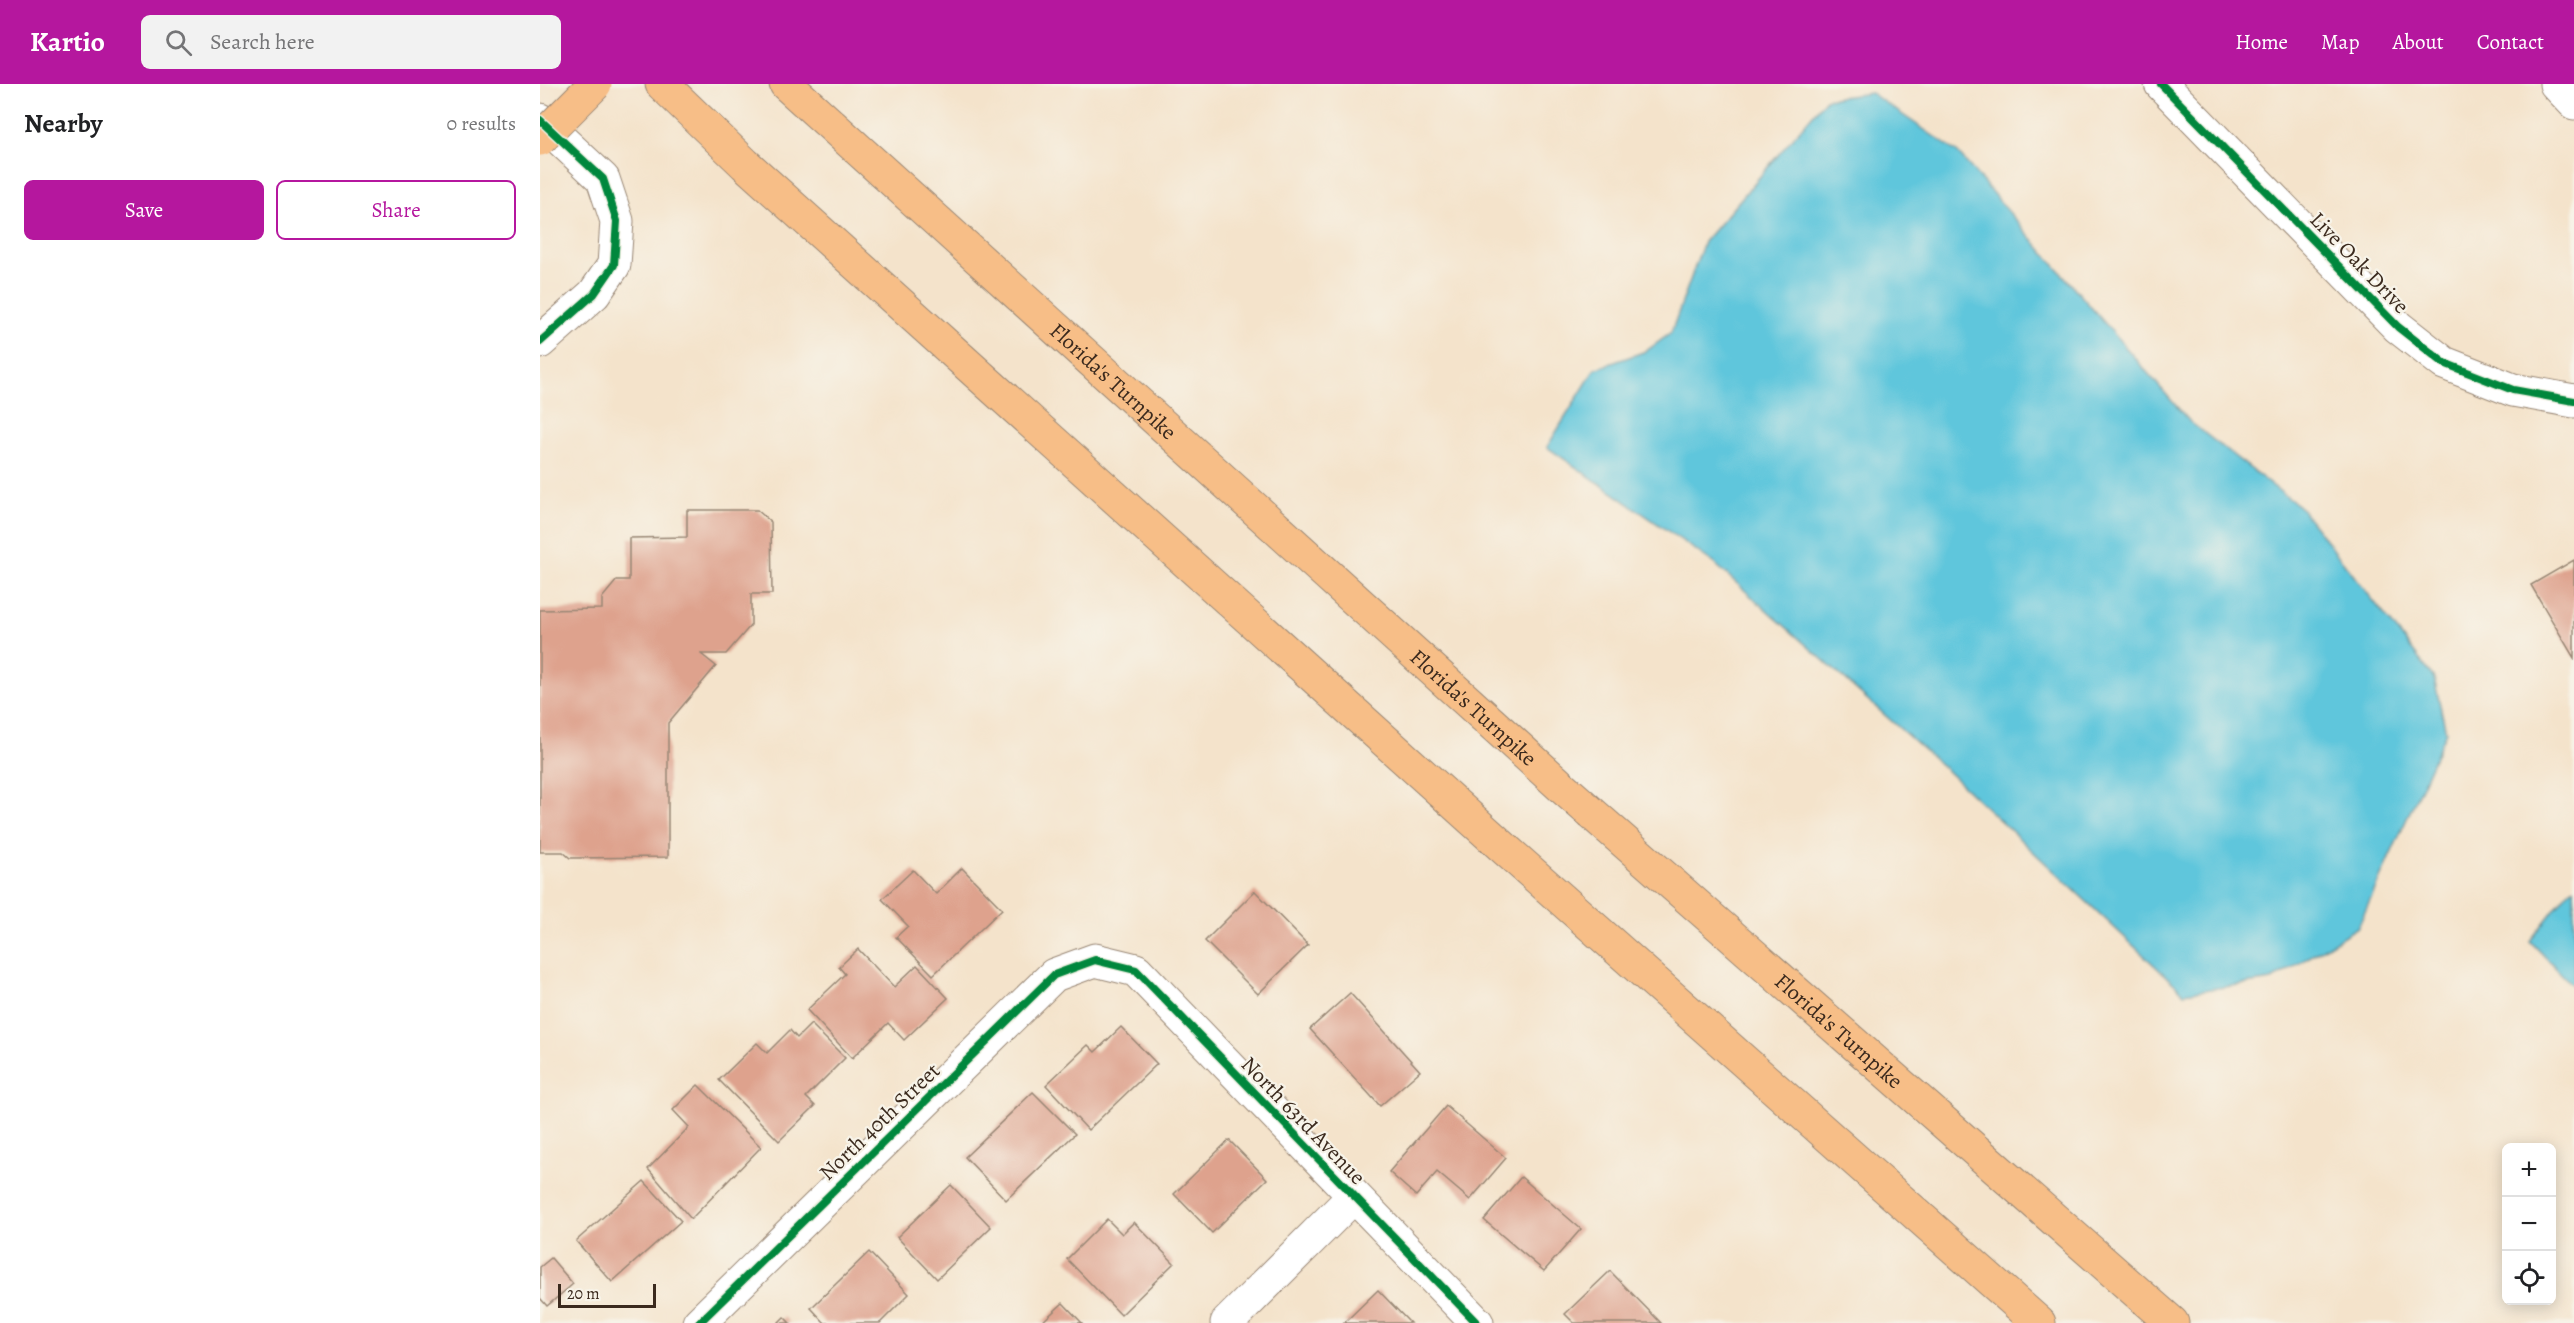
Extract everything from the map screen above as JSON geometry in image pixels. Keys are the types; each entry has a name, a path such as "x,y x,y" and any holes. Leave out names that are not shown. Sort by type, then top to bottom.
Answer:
{"main road":[{"path":"540,139 596,84"},
{"path":"662,84 745,164 1496,841 2039,1323"},
{"name":"Florida's Turnpike","path":"786,84 1553,779 2172,1323"}],"street":[{"name":"Live Oak Drive","path":"2161,84 2398,327 2444,363 2513,390 2574,401"},
{"path":"2556,84 2574,103"},
{"path":"540,120 603,179 617,221 614,265 594,294 540,342"},
{"name":"North 63rd Avenue","path":"1095,960 1136,970 1477,1323"},
{"name":"North 40th Street","path":"699,1323 1054,975 1095,960"},
{"path":"1227,1323 1353,1197"}],"water":[{"path":"1871,93 1958,153 2190,422 2300,507 2434,678 2446,732 2358,927 2272,980 2184,993 1942,766 1714,563 1547,447 1595,369 1646,351 1671,333 1704,242 1826,99"},
{"path":"2574,888 2573,986 2530,941 2567,893"}],"building":[{"path":"687,510 757,510 771,522 772,594 751,594 751,625 726,654 701,654 716,666 668,723 668,857 570,858 563,852 540,852 540,610 602,609 602,598 617,580 629,580 629,538 687,537"},
{"path":"2574,560 2574,658 2531,585"},
{"path":"962,868 1002,909 933,975 896,937 908,926 882,899 913,870 936,894"},
{"path":"1255,891 1308,945 1258,994 1205,941"},
{"path":"858,949 894,987 917,965 948,998 904,1040 888,1023 852,1058 807,1010 845,974 839,967"},
{"path":"1350,993 1420,1071 1380,1106 1310,1029"},
{"path":"811,1024 845,1058 806,1097 815,1106 779,1141 719,1080 757,1043 767,1053 790,1030 797,1038"},
{"path":"1121,1027 1157,1064 1088,1130 1046,1085 1088,1045 1095,1052"},
{"path":"698,1085 761,1147 691,1219 648,1169 689,1127 673,1110"},
{"path":"1033,1092 1075,1134 1006,1200 965,1157"},
{"path":"1446,1106 1506,1158 1470,1200 1437,1172 1416,1196 1389,1172"},
{"path":"1229,1140 1267,1179 1212,1233 1174,1194"},
{"path":"1521,1177 1581,1229 1544,1271 1484,1220"},
{"path":"644,1181 681,1221 612,1282 576,1241"},
{"path":"951,1185 991,1227 937,1279 897,1237"},
{"path":"1107,1219 1122,1234 1134,1222 1174,1263 1121,1315 1067,1259"},
{"path":"869,1252 909,1294 880,1323 825,1323 811,1308"},
{"path":"551,1258 573,1284 547,1306 540,1298 540,1267"},
{"path":"1610,1271 1661,1323 1574,1323 1565,1314"},
{"path":"1378,1290 1410,1323 1344,1323"},
{"path":"1063,1303 1082,1323 1041,1323"},
{"path":"784,1317 790,1323 778,1323"}],"cycle path":[{"path":"2161,84 2398,327 2444,363 2513,390 2574,401"},
{"path":"540,120 603,179 617,221 614,265 594,294 540,342"},
{"path":"699,1323 1054,975 1095,960 1136,970 1477,1323"}]}
